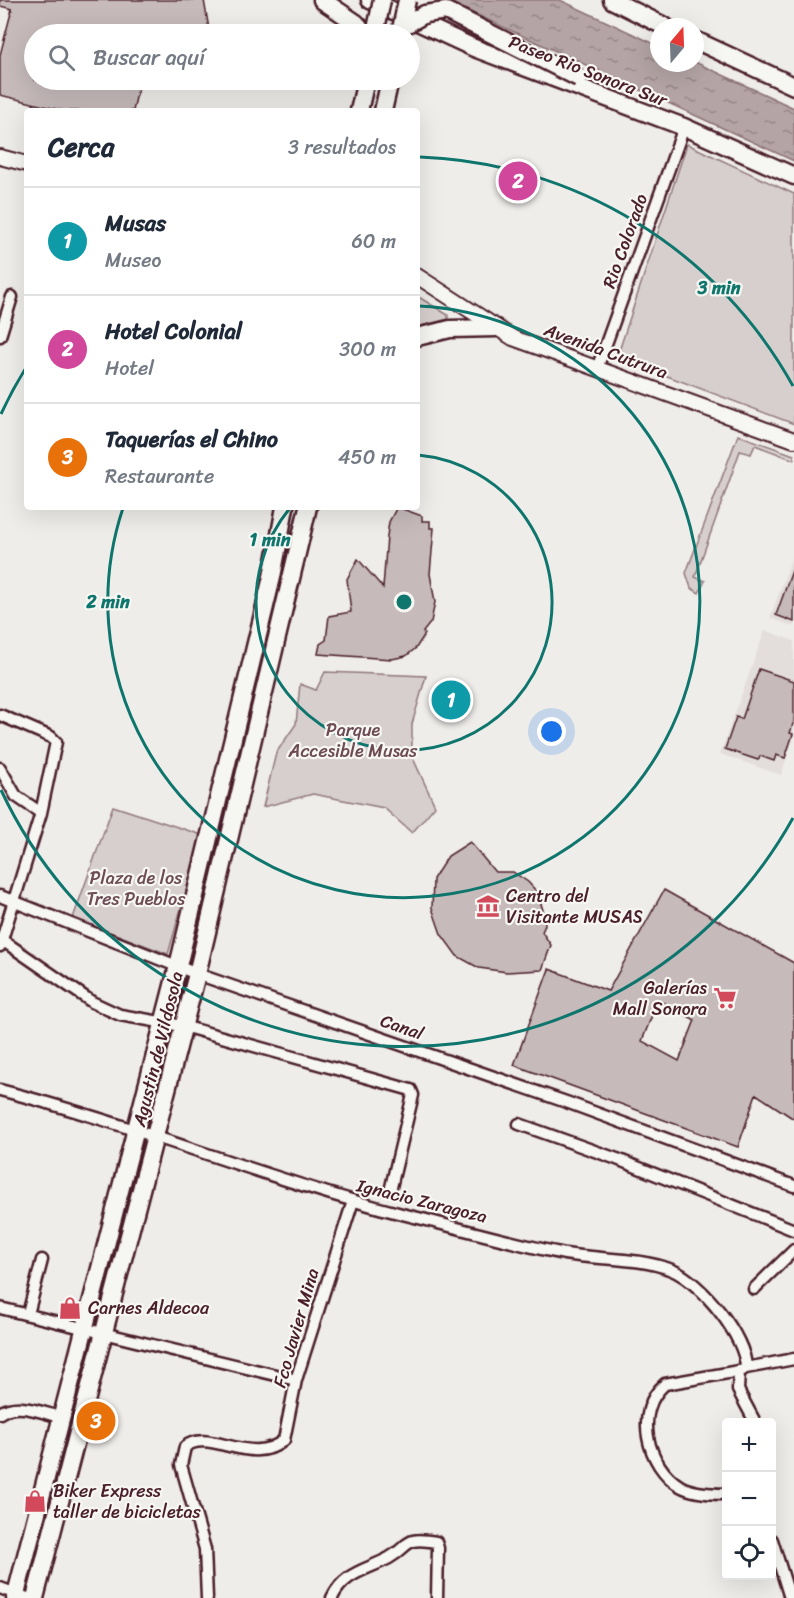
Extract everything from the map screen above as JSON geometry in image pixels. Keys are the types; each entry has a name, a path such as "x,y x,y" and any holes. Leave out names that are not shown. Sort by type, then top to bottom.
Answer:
{"main road":[{"path":"322,0 357,24"},
{"name":"Paseo Rio Sonora Sur","path":"370,0 474,48 684,127 794,176"},
{"path":"377,24 382,0"},
{"path":"402,24 407,0 458,16 610,93 637,111"},
{"path":"612,0 650,19"},
{"path":"411,24 425,14 441,10"},
{"path":"704,44 794,86"},
{"path":"360,108 364,90"},
{"path":"384,108 388,90"},
{"path":"420,336 466,327 496,328"},
{"name":"Agustin de Vildosola","path":"20,1597 178,966 272,577 284,510"},
{"name":"Agustin de Vildosola","path":"35,1598 197,974 307,510"}],"street":[{"name":"Rio Colorado","path":"598,366 684,127"},
{"path":"0,158 24,163"},
{"name":"Avenida Cutrura","path":"420,278 513,338 598,366 794,440"},
{"path":"0,336 12,297"},
{"path":"0,715 55,740 41,813 1,943 92,1002 120,1015 183,1026 411,1090 413,1095 391,1187"},
{"path":"0,768 16,796 41,813"},
{"name":"Canal","path":"0,896 197,974 569,1103 794,1185"},
{"name":"Ignacio Zaragoza","path":"0,1090 353,1201 566,1254 643,1263 672,1270 702,1293 722,1316 739,1342 742,1370 738,1390 753,1418"},
{"path":"519,1124 627,1163 794,1230"},
{"name":"Fco Javier Mina","path":"207,1598 205,1549 184,1480 182,1455 185,1447 197,1441 236,1450 259,1450 284,1440 296,1380 353,1201"},
{"path":"754,1289 794,1250"},
{"path":"27,1314 42,1260"},
{"path":"0,1308 296,1380"},
{"path":"722,1493 687,1489 672,1480 652,1453 648,1442 648,1422 655,1398 665,1384 794,1359"},
{"path":"0,1413 10,1407 22,1407 63,1418"},
{"path":"332,1598 344,1582 362,1568 389,1558 410,1541 422,1539 435,1542 438,1548 437,1598"},
{"path":"776,1555 790,1598"},
{"path":"0,1588 20,1597"}],"shaded area":[{"path":"794,551 794,627 770,618"},
{"path":"765,630 794,641 794,738 781,775 720,754"}],"green space":[{"path":"687,144 794,194 794,424 617,357"},
{"path":"420,298 448,315 448,319 420,326"},
{"path":"738,435 794,455 794,460 755,445 751,454 740,451 695,577 705,581 699,593 691,588 686,573"},
{"name":"Parque Accesible Musas","path":"325,672 426,676 412,724 412,756 435,806 412,833 384,808 313,794 263,807 276,753 296,724 300,684 316,690"},
{"name":"Plaza de los Tres Pueblos","path":"113,806 202,835 168,954 73,918"}],"water":[{"path":"445,0 560,0 650,42 650,72 704,72 704,66 794,108 794,161"}],"building":[{"path":"0,0 204,0 208,24 24,24 24,90 138,90 134,108 52,108 0,95 0,55 12,9 0,6"},
{"path":"395,510 405,510 422,516 422,521 430,521 430,528 434,528 430,574 435,602 431,622 423,632 425,634 416,648 406,656 392,659 318,654 320,644 326,640 329,616 351,612 347,579 358,559 383,588 389,522"},
{"path":"794,568 794,622 776,615"},
{"path":"759,669 794,681 794,721 790,733 793,734 785,758 776,755 774,761 760,756 758,760 725,749 736,717 742,719"},
{"name":"Centro del Visitante MUSAS","path":"470,842 495,872 513,872 528,882 537,892 544,913 545,925 542,932 551,945 542,970 507,972 479,968 457,956 441,934 432,908 433,879 448,856"},
{"path":"664,890 794,963 794,1119 756,1094 738,1147 514,1065 549,969 608,991","holes":["658,1000 695,1020 679,1061 642,1041"]}],"place":[{"name":"Hotel Colonial","path":"518,181"},
{"name":"Musas","path":"451,700"},
{"name":"Centro del Visitante MUSAS","path":"488,906"},
{"name":"Galerías Mall Sonora","path":"725,998"},
{"name":"Carnes Aldecoa","path":"70,1308"},
{"name":"Taquerías el Chino","path":"96,1421"},
{"name":"Biker Express taller de bicicletas","path":"35,1501"}]}
